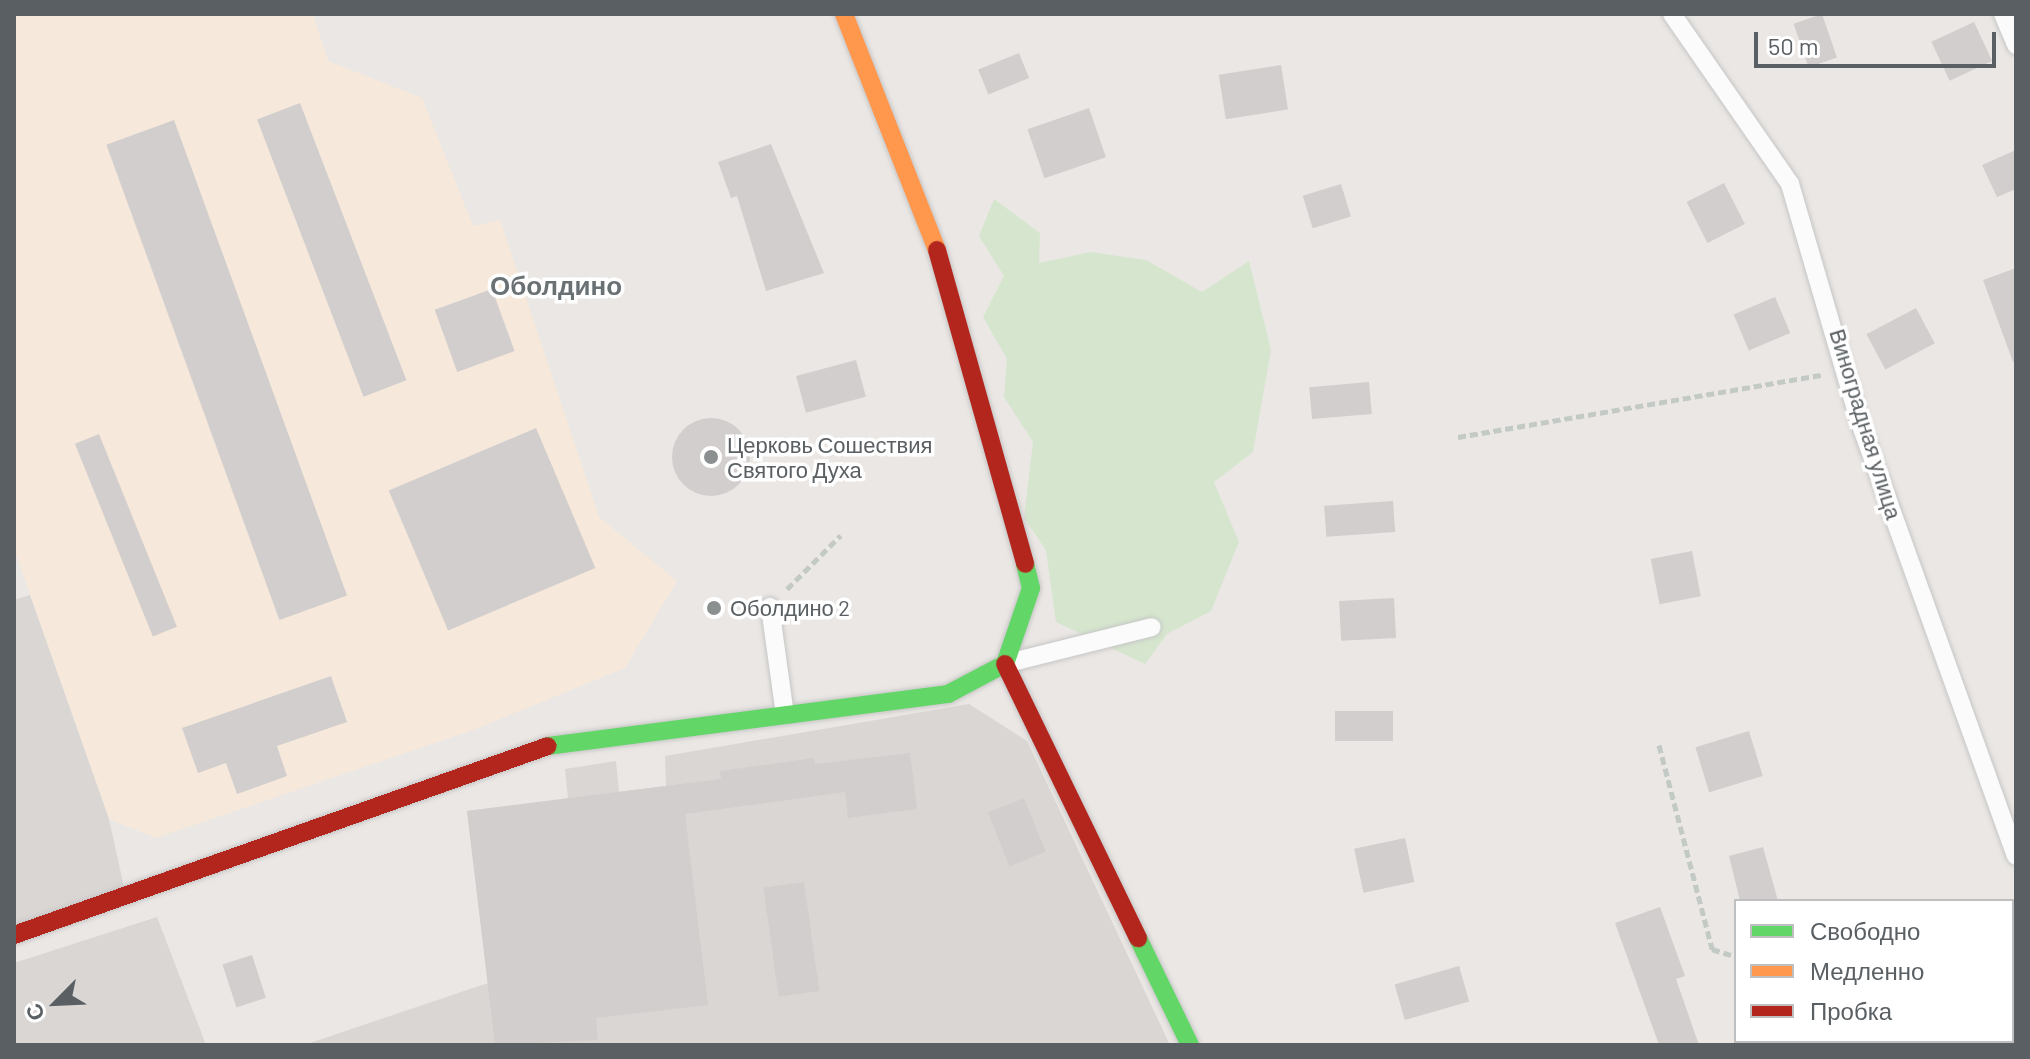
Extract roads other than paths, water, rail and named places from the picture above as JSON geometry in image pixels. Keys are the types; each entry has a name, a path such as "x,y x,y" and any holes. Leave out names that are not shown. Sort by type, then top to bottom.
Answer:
{"street":[{"path":"14,935 555,743 948,694 1005,664 1031,588 948,278 844,14"},
{"path":"1005,664 1190,1045"}],"lane":[{"name":"Виноградная улица","path":"1672,14 1790,184 1849,370 1860,423 2016,856"},
{"path":"2003,14 2016,45"},
{"path":"770,607 786,716"},
{"path":"1005,664 1152,627"}],"place":[{"name":"Церковь Сошествия Святого Духа","path":"711,457"},
{"name":"Оболдино 2","path":"714,608"}],"district":[{"name":"Оболдино","path":"556,285"}]}
